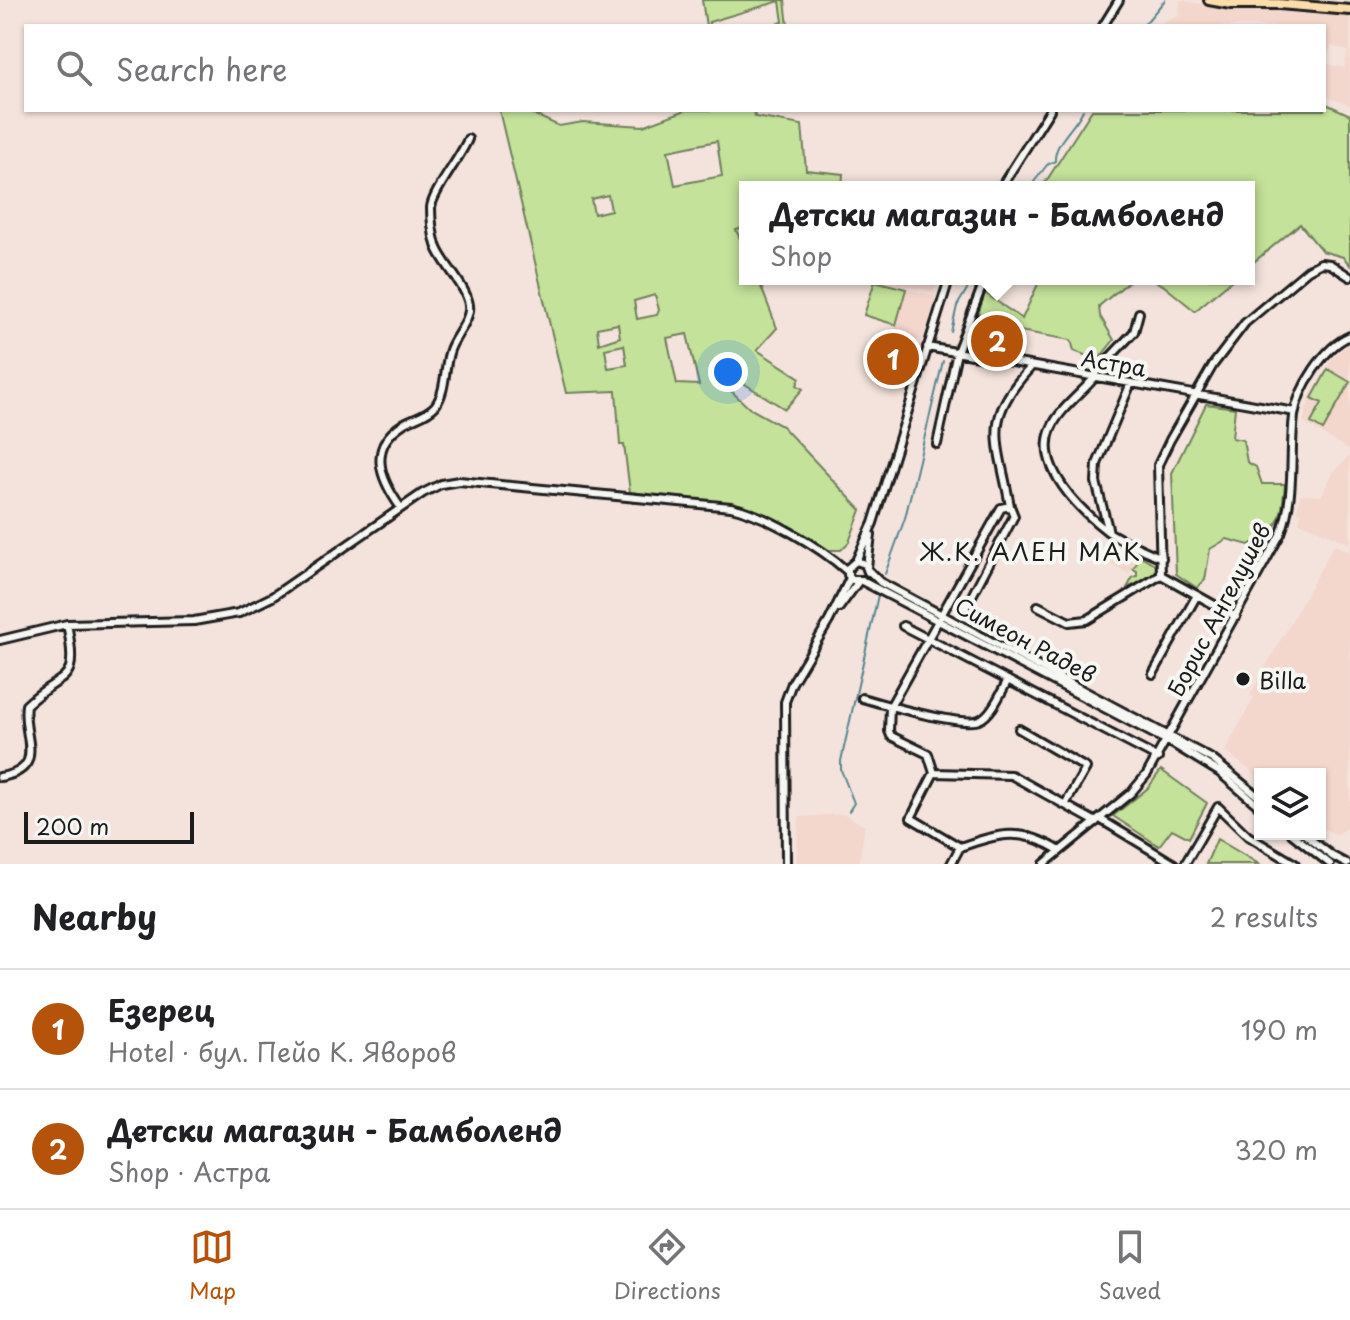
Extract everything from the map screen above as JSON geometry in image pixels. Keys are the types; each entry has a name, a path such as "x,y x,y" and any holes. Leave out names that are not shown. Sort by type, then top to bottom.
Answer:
{"main road":[{"path":"1209,0 1231,4 1279,4 1350,10"},
{"path":"1279,4 1298,0"}],"street":[{"path":"1104,24 1119,0"},
{"path":"1006,181 1049,112"},
{"path":"401,508 383,477 379,462 381,450 388,435 433,409 441,397 449,349 470,312 468,299 437,246 431,206 468,139"},
{"path":"1161,575 1158,465 1213,365 1245,323 1295,280 1321,263 1330,264 1350,277"},
{"path":"829,621 873,523 947,285"},
{"path":"937,444 957,352 983,285"},
{"path":"1139,313 1130,338 1098,370 1054,424 1050,432 1049,452 1060,482 1081,508 1109,532 1162,558"},
{"name":"Борис Ангелушев","path":"1044,864 1140,785 1158,758 1274,548 1288,514 1293,479 1295,412 1323,357 1334,345 1350,336"},
{"name":"Астра","path":"927,347 1295,412"},
{"path":"965,609 1014,516 996,431 1006,398 1032,366"},
{"path":"1109,532 1096,482 1097,464 1131,383"},
{"path":"0,640 67,624 194,621 239,613 272,597 401,508 441,484 459,481 677,500 744,510 834,559 848,574 860,581"},
{"path":"960,847 911,818 934,773 928,754 891,736 890,707 1001,508 1010,506"},
{"path":"786,864 785,702 792,683 829,621 860,581 867,577 873,523"},
{"path":"834,559 862,562 868,569"},
{"name":"Симеон Радев","path":"868,569 880,582 940,618"},
{"path":"1161,575 1236,617"},
{"path":"1038,606 1069,622 1087,620 1161,575"},
{"name":"Симеон Радев","path":"860,581 940,618 1169,738"},
{"path":"1153,674 1197,595"},
{"path":"0,777 23,769 30,759 31,741 24,718 26,705 64,679 72,664 67,624"},
{"path":"903,626 1158,758"},
{"path":"862,698 890,707 970,722 986,716 1008,680"},
{"path":"1019,729 1086,768 1066,803"},
{"path":"1169,738 1212,759 1254,793"},
{"path":"1169,738 1219,772 1254,802"},
{"path":"934,773 1011,775 1174,864"},
{"path":"1185,864 1218,807 1248,836 1295,864"},
{"path":"951,864 960,847 993,835 1012,833 1047,843 1060,851"},
{"path":"1300,840 1330,864"},
{"path":"1312,840 1347,864"}],"shaded area":[{"path":"1180,0 1220,8 1350,15 1350,105 1326,97 1327,64 1344,68 1348,51 1331,46 1329,52 1326,51 1326,24 1162,24 1179,16"},
{"path":"901,285 937,285 933,292"},
{"path":"906,289 936,296 922,341 893,335"},
{"path":"1350,344 1350,451 1303,422 1310,398 1333,357"},
{"path":"1350,455 1350,543 1299,522 1302,513 1297,511 1300,495 1321,496 1333,473"},
{"path":"1334,545 1350,552 1350,829 1346,828 1336,835 1326,830 1326,768 1254,768 1254,773 1225,751 1254,698 1250,695"},
{"path":"1122,546 1139,556 1129,574 1112,564"},
{"path":"844,814 865,826 859,864 796,864 799,817"}],"green space":[{"path":"702,0 785,0 788,24 776,24 783,22 780,1 706,24"},
{"path":"1326,104 1350,115 1350,265 1343,257 1322,251 1300,224 1255,261 1255,181 1046,181 1091,112 1326,112"},
{"path":"499,112 528,112 559,126 583,122 643,126 681,112 754,112 755,117 802,125 806,170 843,174 842,181 739,181 739,229 736,230 739,236 739,285 760,285 777,328 757,350 800,378 797,385 803,389 785,409 735,378 726,386 749,408 782,426 861,510 849,542 841,550 828,550 738,505 630,492 624,445 620,445 616,391 566,393","holes":["717,141 722,176 675,185 668,151","608,195 611,210 594,214 591,199","655,295 659,310 657,315 637,319 634,301","618,324 620,337 599,344 597,328","687,334 699,385 677,384 667,338","624,345 627,365 608,368 605,349"]},
{"path":"874,285 906,289 896,325 864,315"},
{"path":"1038,285 1125,285 1099,306 1100,316 1114,340 1098,360 1074,351 1071,340 1003,328 1001,335 975,324 985,293 1022,319"},
{"path":"1163,285 1226,285 1195,311"},
{"path":"1328,369 1350,382 1323,430 1311,423 1322,403 1312,398"},
{"path":"1206,404 1235,408 1232,438 1243,440 1247,462 1256,467 1262,484 1285,484 1281,514 1274,527 1249,545 1227,539 1210,549 1205,580 1197,588 1176,574 1172,473"},
{"path":"1141,556 1156,565 1156,576 1127,588 1133,577 1137,576 1137,571 1133,569"},
{"path":"1161,770 1207,803 1189,838 1172,829 1159,846 1113,816 1148,788"},
{"path":"1217,839 1259,864 1206,864"}],"waterway":[{"path":"1145,24 1165,0"},
{"path":"1035,181 1047,165 1055,161 1061,141 1082,112"},
{"path":"951,332 957,306 969,285"},
{"path":"885,574 905,518 943,361"},
{"path":"849,811 854,803 841,770 841,761 878,595"}],"place":[{"name":"Детски магазин - Бамболенд","path":"997,341"},
{"name":"Езерец","path":"893,359"},
{"name":"Billa","path":"1243,679"}],"district":[{"name":"Ж.К. АЛЕН МАК","path":"1031,551"}]}
